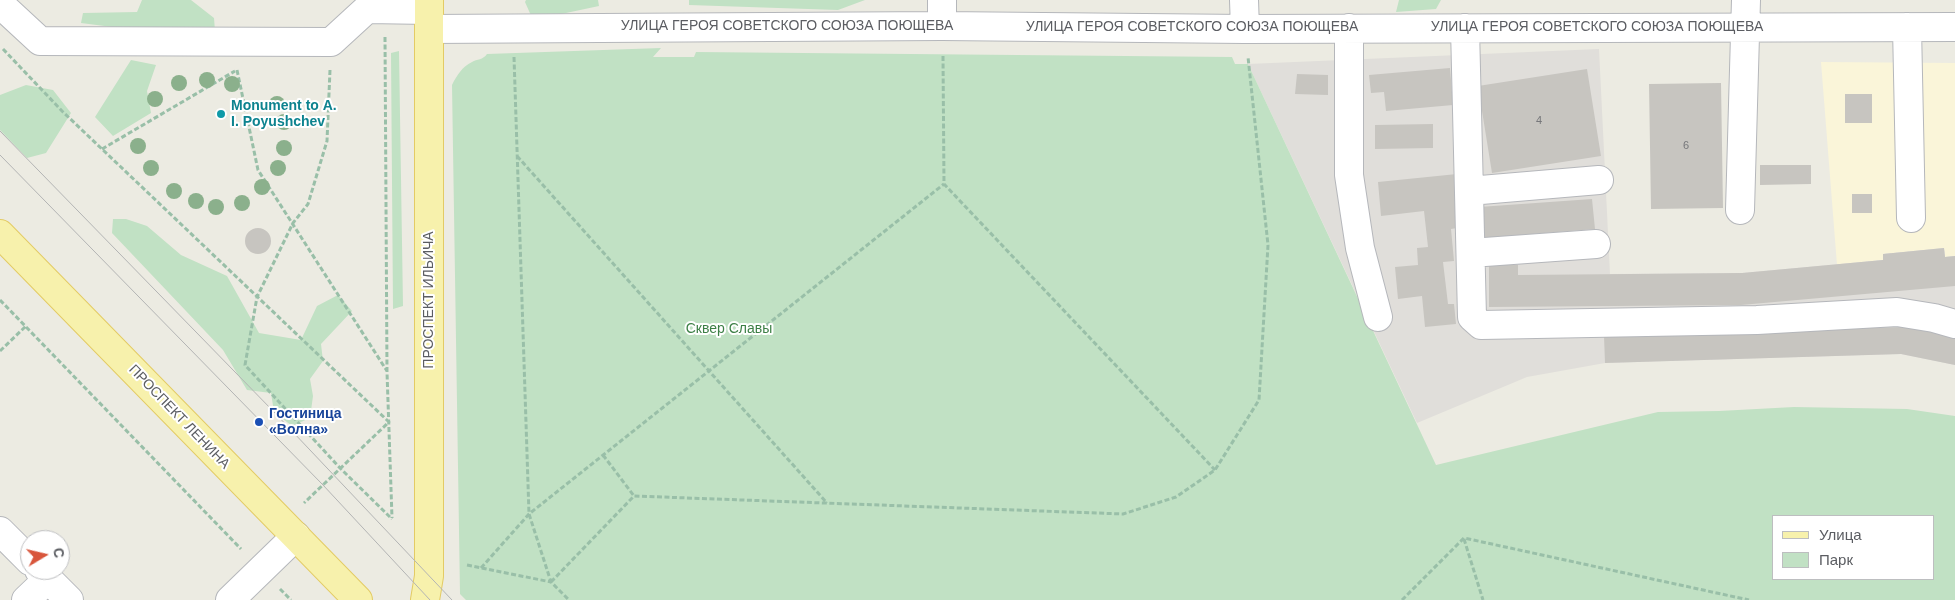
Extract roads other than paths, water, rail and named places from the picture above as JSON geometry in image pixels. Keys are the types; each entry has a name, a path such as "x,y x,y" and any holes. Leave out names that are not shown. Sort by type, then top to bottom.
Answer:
{"main road":[{"name":"ПРОСПЕКТ ИЛЬИЧА","path":"425,600 429,568 429,13"},
{"name":"ПРОСПЕКТ ЛЕНИНА","path":"0,234 358,600"}],"street":[{"path":"1244,0 1245,29"},
{"path":"1740,210 1746,0"},
{"name":"УЛИЦА ГЕРОЯ СОВЕТСКОГО СОЮЗА ПОЮЩЕВА","path":"0,4 40,40 331,42 367,9 429,13 942,13 1245,29 1955,27"},
{"path":"1908,27 1911,218"},
{"path":"1349,28 1350,174 1360,248 1378,317"},
{"path":"1465,28 1472,316 1481,325 1757,320 1897,312 1934,318 1955,324"},
{"path":"1469,191 1599,180"},
{"path":"1471,253 1596,244"},
{"path":"0,531 20,551"},
{"path":"230,600 296,536"},
{"path":"26,600 35,580"},
{"path":"49,580 69,600"}],"tram line":[{"path":"0,131 274,412 452,600"},
{"path":"0,155 323,485 430,600"}],"place":[{"name":"Monument to A. I. Poyushchev","path":"221,114"},
{"name":"Гостиница «Волна»","path":"259,422"}],"park label":[{"name":"Сквер Славы","path":"729,329"}]}
